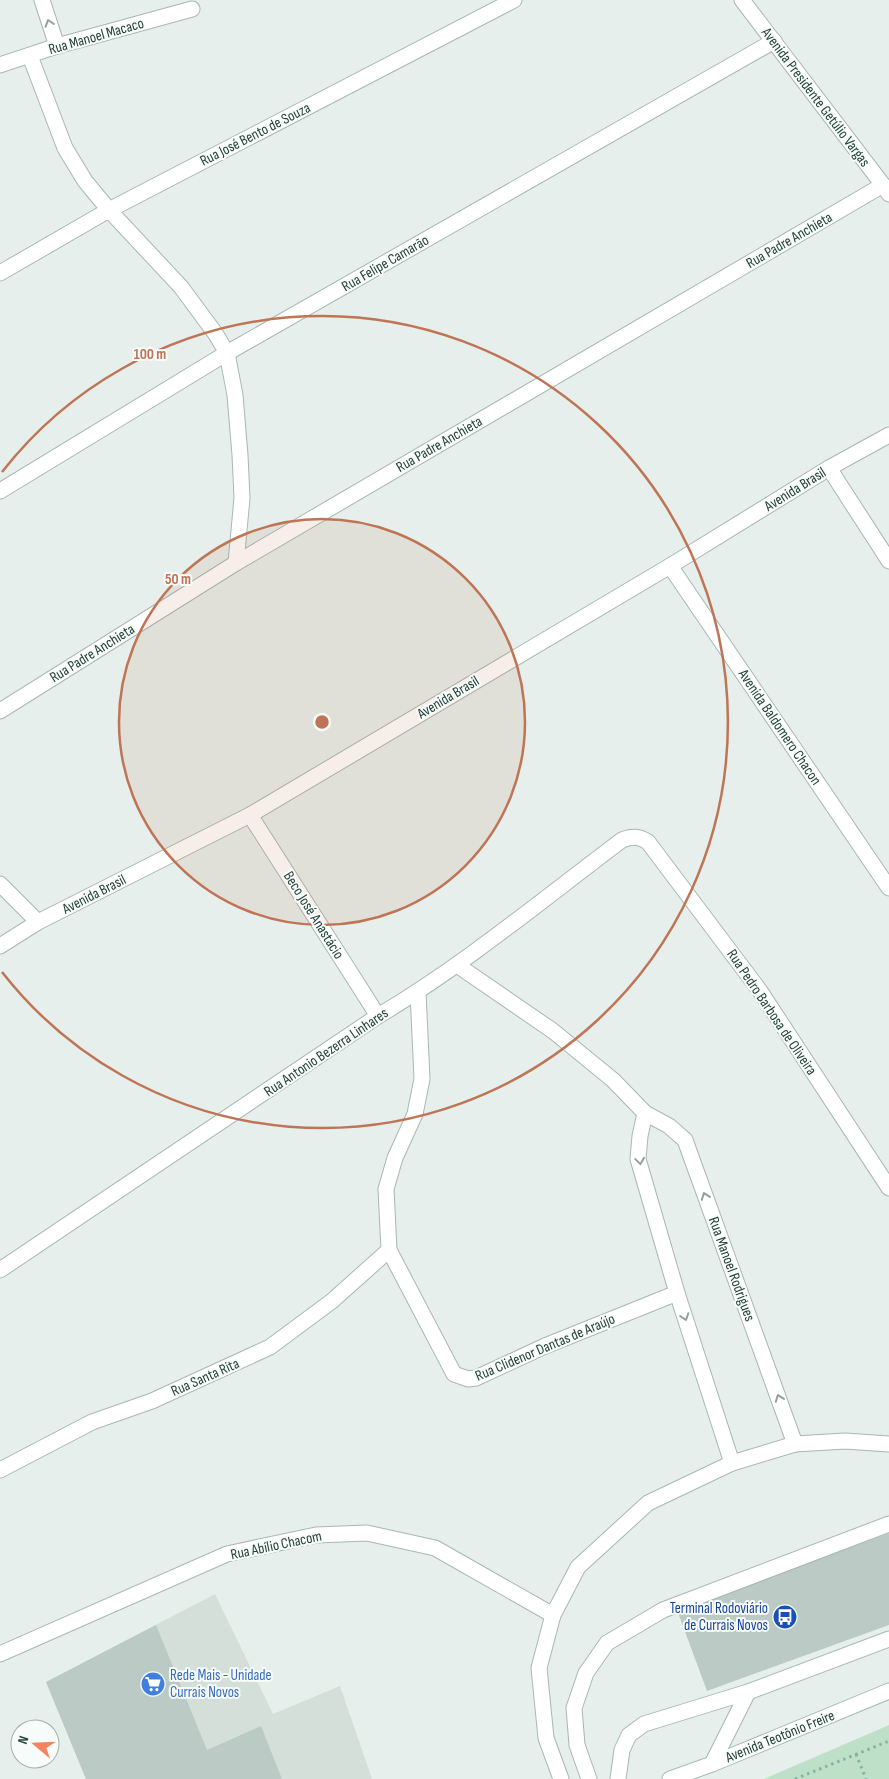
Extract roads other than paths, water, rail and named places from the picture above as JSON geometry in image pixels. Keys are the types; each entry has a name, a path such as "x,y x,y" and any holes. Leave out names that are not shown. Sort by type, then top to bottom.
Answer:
{"street":[{"path":"42,0 57,46"},
{"name":"Rua José Bento de Souza","path":"0,273 109,210 514,0"},
{"name":"Avenida Presidente Getúlio Vargas","path":"742,0 886,190"},
{"name":"Rua Manoel Macaco","path":"0,65 57,46 192,9"},
{"name":"Rua Felipe Camarão","path":"0,491 227,353 774,41"},
{"path":"30,56 64,148 85,181 109,210 181,287 215,333 227,353 235,395 242,498 236,563"},
{"name":"Rua Padre Anchieta","path":"0,711 236,563 886,190"},
{"name":"Avenida Brasil","path":"0,946 38,922 250,814 670,566 829,468 889,435"},
{"path":"829,468 889,561"},
{"name":"Avenida Baldomero Chacon","path":"670,566 889,888"},
{"name":"Beco José Anastácio","path":"250,814 378,1016"},
{"name":"Rua Antonio Bezerra Linhares","path":"0,1270 378,1016 418,992 457,965 622,840 632,836 648,842"},
{"name":"Rua Pedro Barbosa de Oliveira","path":"648,842 760,991 889,1188"},
{"path":"0,884 38,922"},
{"name":"Rua Manoel Rodrigues","path":"457,965 553,1031 613,1080 645,1113 669,1126 685,1140 795,1444"},
{"name":"Rua Clidenor Dantas de Araújo","path":"418,992 422,1080 415,1114 395,1158 386,1189 389,1250 454,1374 468,1379 476,1378 545,1346 677,1293"},
{"path":"645,1113 638,1159 677,1293 732,1462"},
{"name":"Rua Santa Rita","path":"0,1470 92,1422 152,1401 270,1347 332,1301 389,1250"},
{"path":"561,1779 546,1738 539,1668 553,1615 578,1567 648,1503 732,1462 795,1444 845,1441 889,1444"},
{"path":"589,1779 577,1745 574,1708 586,1674 607,1643 663,1610 889,1524"},
{"name":"Rua Abílio Chacom","path":"0,1654 227,1554 316,1534 366,1533 435,1548 553,1615"},
{"path":"618,1779 622,1750 629,1735 644,1724 748,1692 889,1639"},
{"name":"Avenida Teotônio Freire","path":"670,1779 712,1764 889,1691"},
{"path":"712,1764 748,1692"}],"place":[{"name":"Terminal Rodoviário de Currais Novos","path":"785,1617"},
{"name":"Rede Mais - Unidade Currais Novos","path":"153,1684"}]}
